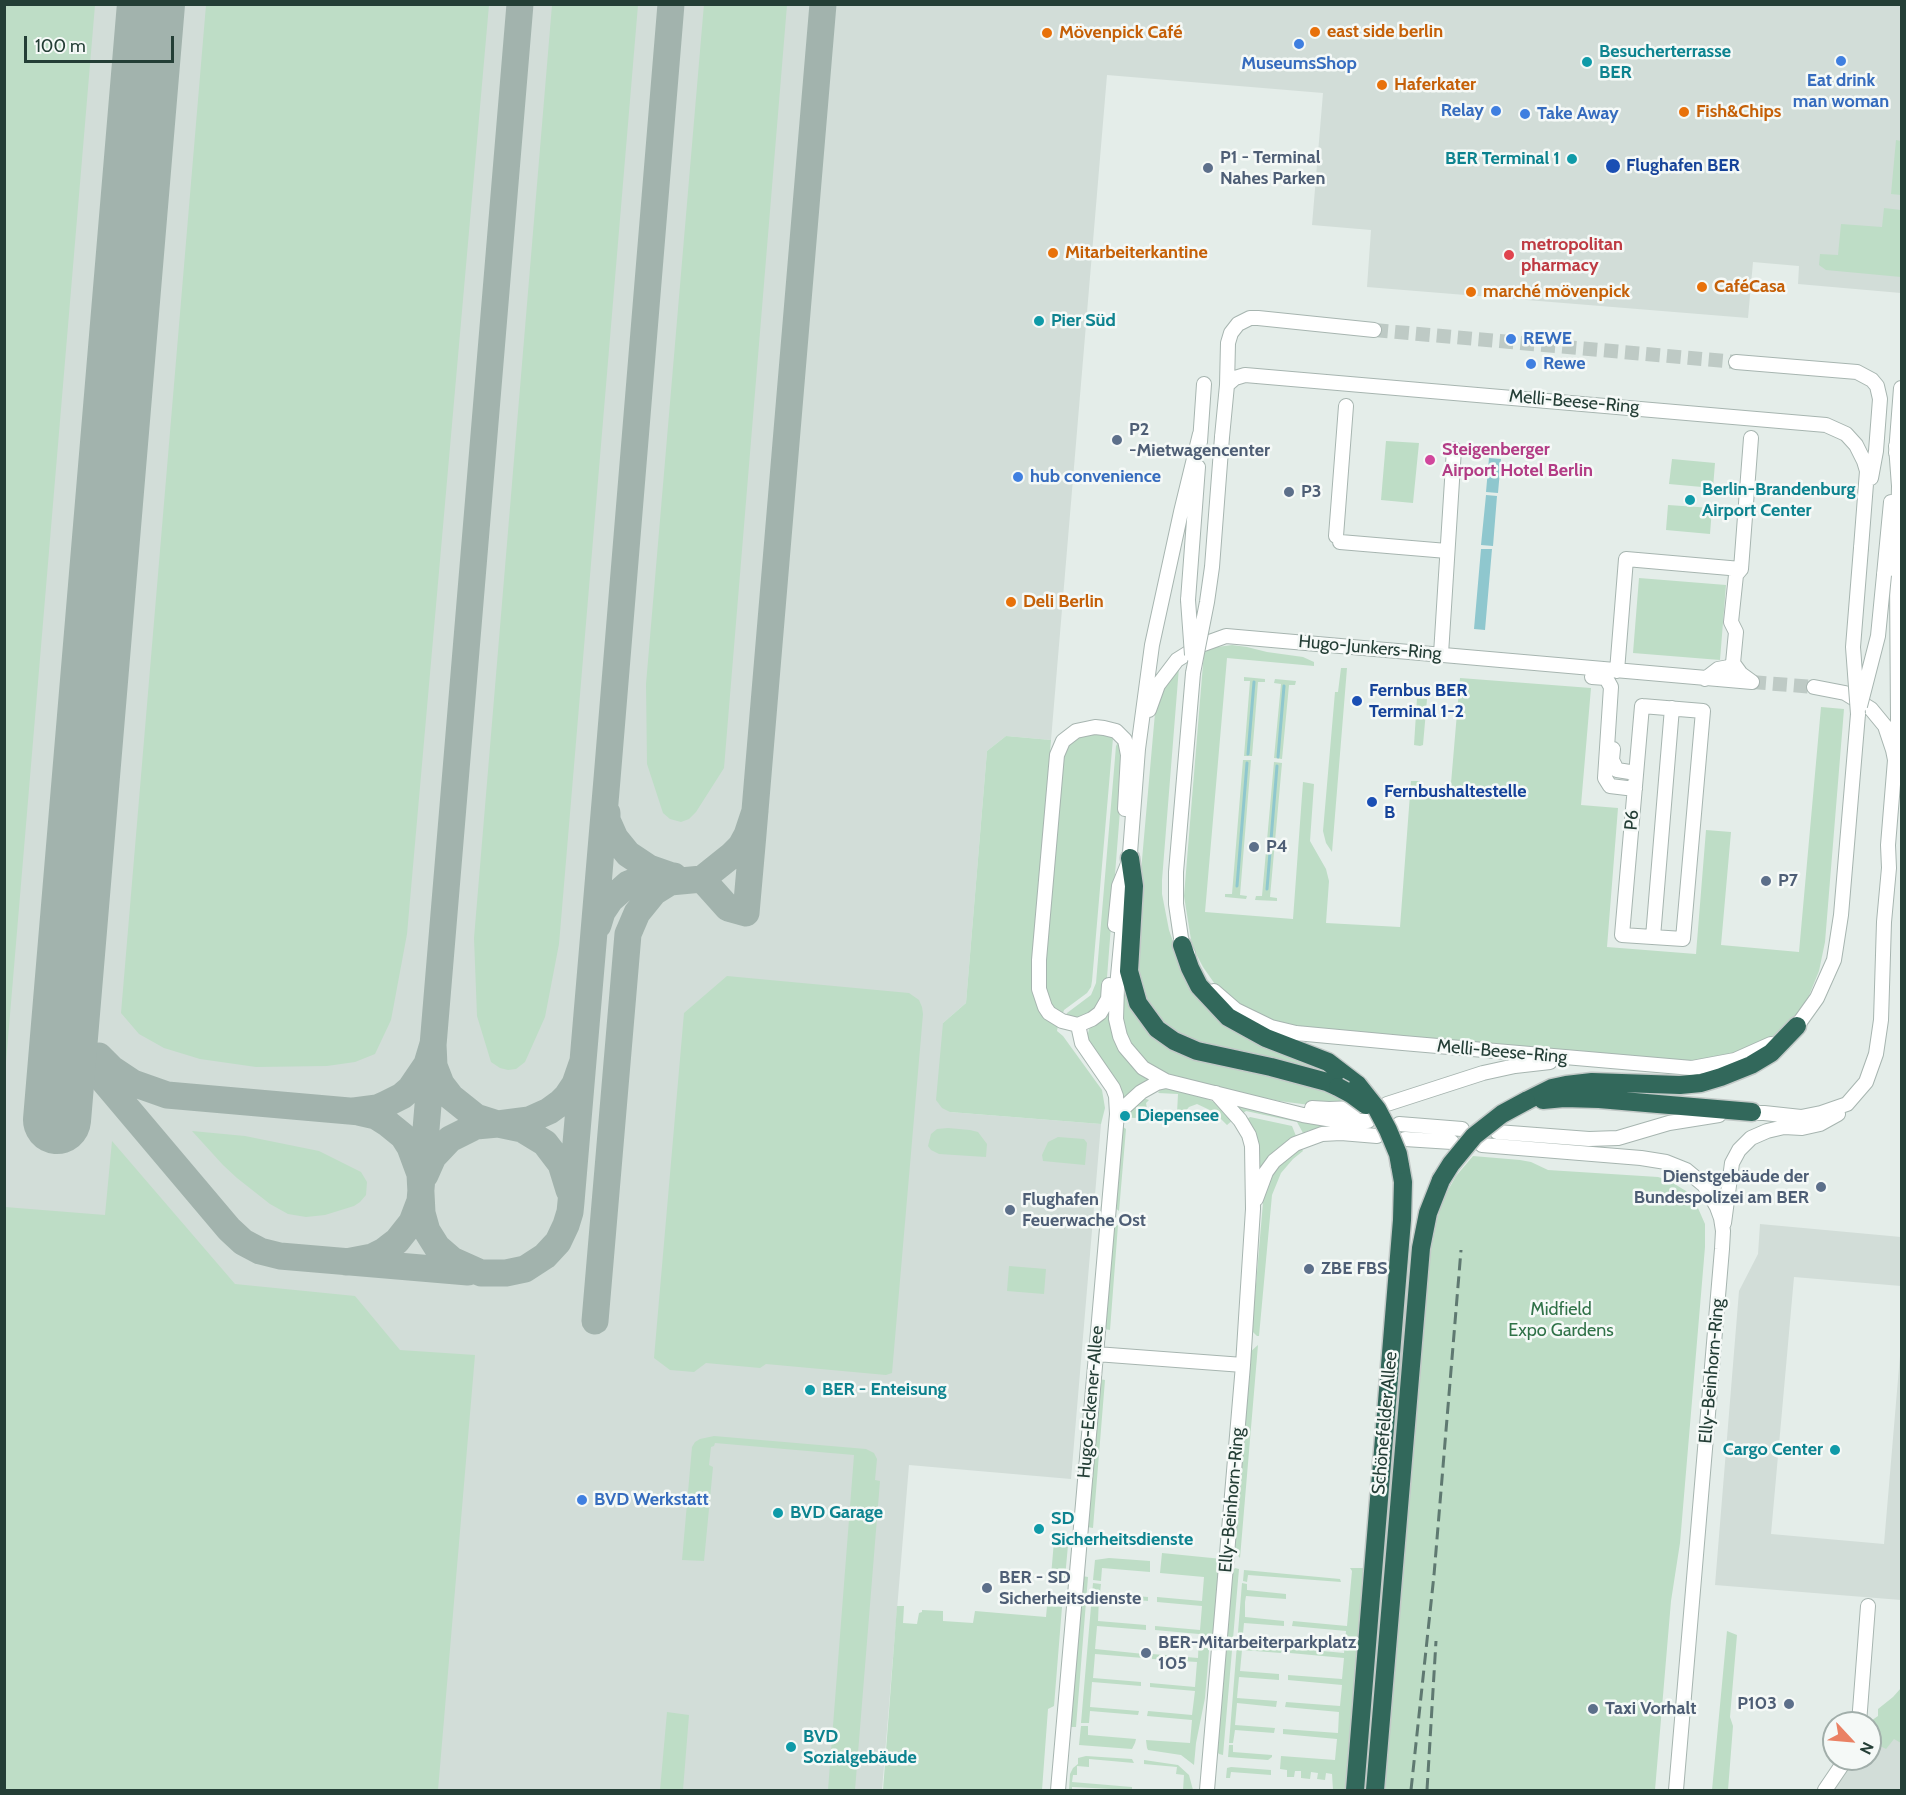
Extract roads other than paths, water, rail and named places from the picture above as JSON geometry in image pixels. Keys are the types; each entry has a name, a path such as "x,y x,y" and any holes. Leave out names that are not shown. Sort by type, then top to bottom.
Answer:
{"highway":[{"path":"1130,858 1134,886 1129,971 1138,1004 1157,1029 1174,1041 1197,1051 1327,1082 1363,1102 1383,1121"},
{"name":"Schönefelder Allee","path":"1182,945 1199,986 1228,1017 1266,1038 1328,1062 1358,1085 1368,1096 1383,1121 1393,1141 1400,1165 1403,1202 1399,1262 1355,1791"},
{"name":"Schönefelder Allee","path":"1375,1791 1421,1248 1428,1214 1441,1180 1474,1136 1502,1114 1552,1088 1592,1082 1680,1085 1701,1083 1751,1065 1771,1053 1797,1026"},
{"path":"1526,1101 1563,1098 1599,1099 1752,1112"}],"street":[{"name":"Melli-Beese-Ring","path":"1374,330 1258,318 1244,320 1234,328 1229,338 1212,567 1193,673 1176,872 1176,904 1182,945 1218,996 1236,1010 1271,1027 1296,1033 1679,1068 1713,1065 1735,1060 1757,1052 1797,1026 1823,987 1834,960 1837,943 1858,714 1878,636 1901,388"},
{"name":"Melli-Beese-Ring","path":"1736,362 1857,372 1872,380 1877,386 1880,399 1876,451 1868,476 1864,504 1853,647 1858,714"},
{"name":"Melli-Beese-Ring","path":"1227,385 1235,378 1245,375 1826,425 1840,430 1851,439 1861,453 1868,476"},
{"name":"Melli-Beese-Ring","path":"1193,673 1188,600 1204,384"},
{"path":"1346,406 1338,539 1447,551"},
{"name":"Hugo-Junkers-Ring","path":"1200,434 1180,512 1152,645 1138,749 1130,858 1116,987 1116,1019 1122,1042 1133,1058 1149,1072 1167,1081 1323,1118 1383,1121 1462,1130"},
{"path":"1705,679 1718,669 1729,667 1733,663 1736,632 1731,622 1736,575 1741,569 1751,438"},
{"path":"1723,1231 1729,1177 1732,1163 1739,1150 1751,1138 1767,1131 1802,1128 1836,1117 1856,1097 1874,1064 1881,1020 1884,922 1889,868 1888,845 1898,720 1899,486 1896,446"},
{"path":"1441,654 1454,449"},
{"path":"1617,671 1626,560 1741,569"},
{"name":"Hugo-Junkers-Ring","path":"1132,833 1140,818 1147,714 1158,685 1178,660 1201,645 1226,636 1365,650 1441,654 1752,682 1741,674 1733,663"},
{"path":"1565,666 1582,676 1606,678 1610,682 1605,778 1611,786 1635,789"},
{"path":"1636,773 1621,772 1613,764 1617,695 1625,680 1656,674"},
{"path":"1814,687 1845,693 1871,709 1889,734 1895,760"},
{"name":"P6","path":"1642,706 1703,711 1683,939 1622,935 1635,789 1642,706"},
{"name":"P6","path":"1653,937 1672,708"},
{"name":"Hugo-Junkers-Ring","path":"1078,1025 1062,1021 1049,1013 1041,999 1038,978 1057,755 1063,741 1076,731 1095,727 1104,728 1118,732 1125,740 1128,755 1124,818 1132,833"},
{"path":"1078,1025 1100,1013 1108,999 1119,886 1130,858"},
{"name":"Hugo-Eckener-Allee","path":"1058,1791 1117,1114 1113,1088 1082,1043 1078,1025"},
{"path":"1383,1121 1483,1073 1515,1066 1592,1060"},
{"path":"1117,1114 1149,1087 1167,1081"},
{"name":"Elly-Beinhorn-Ring","path":"1207,1791 1243,1365 1253,1209 1249,1135 1240,1120 1216,1093"},
{"path":"1236,1097 1320,1109 1356,1108"},
{"path":"1497,1132 1589,1139 1618,1138 1688,1119 1752,1112 1802,1117 1847,1104"},
{"name":"Elly-Beinhorn-Ring","path":"1253,1209 1266,1172 1274,1161 1295,1144 1322,1134 1341,1133 1383,1121"},
{"path":"1406,1139 1452,1142"},
{"name":"Elly-Beinhorn-Ring","path":"1482,1145 1641,1158 1676,1166 1686,1170 1704,1185 1717,1206 1723,1231 1676,1791"},
{"path":"1096,1354 1243,1365"},
{"path":"1860,1711 1868,1606"},
{"path":"1825,1791 1838,1771"}],"water":[{"path":"1489,458 1501,459 1498,493 1486,492"},
{"path":"1486,495 1497,496 1493,546 1481,545"},
{"path":"1481,549 1492,549 1485,630 1474,629"}],"waterway":[{"path":"1248,754 1254,682"},
{"path":"1278,757 1284,686"},
{"path":"1237,886 1247,763"},
{"path":"1267,889 1277,766"}],"tunnel":[{"path":"1374,330 1736,362"},
{"path":"1752,682 1814,687"}],"railway":[{"path":"1411,1790 1434,1575 1461,1250"},
{"path":"1427,1790 1436,1641"}],"place":[{"name":"east side berlin","path":"1315,32"},
{"name":"Mövenpick Café","path":"1047,33"},
{"name":"MuseumsShop","path":"1299,44"},
{"name":"Eat drink man woman","path":"1841,61"},
{"name":"Besucherterrasse BER","path":"1587,62"},
{"name":"Haferkater","path":"1382,85"},
{"name":"Relay","path":"1496,111"},
{"name":"Fish&Chips","path":"1684,112"},
{"name":"Take Away","path":"1525,114"},
{"name":"BER Terminal 1","path":"1572,159"},
{"name":"Flughafen BER","path":"1613,166"},
{"name":"P1 - Terminal Nahes Parken","path":"1208,168"},
{"name":"Mitarbeiterkantine","path":"1053,253"},
{"name":"metropolitan pharmacy","path":"1509,255"},
{"name":"CaféCasa","path":"1702,287"},
{"name":"marché mövenpick","path":"1471,292"},
{"name":"Pier Süd","path":"1039,321"},
{"name":"REWE","path":"1511,339"},
{"name":"Rewe","path":"1531,364"},
{"name":"P2 -Mietwagencenter","path":"1117,440"},
{"name":"Steigenberger Airport Hotel Berlin","path":"1430,460"},
{"name":"hub convenience","path":"1018,477"},
{"name":"P3","path":"1289,492"},
{"name":"Berlin-Brandenburg Airport Center","path":"1690,500"},
{"name":"Deli Berlin","path":"1011,602"},
{"name":"Fernbus BER Terminal 1-2","path":"1357,701"},
{"name":"Fernbushaltestelle B","path":"1372,802"},
{"name":"P4","path":"1254,847"},
{"name":"P7","path":"1766,881"},
{"name":"Diepensee","path":"1125,1116"},
{"name":"Dienstgebäude der Bundespolizei am BER","path":"1821,1187"},
{"name":"Flughafen Feuerwache Ost","path":"1010,1210"},
{"name":"ZBE FBS","path":"1309,1269"},
{"name":"BER - Enteisung","path":"810,1390"},
{"name":"Cargo Center","path":"1835,1450"},
{"name":"BVD Werkstatt","path":"582,1500"},
{"name":"BVD Garage","path":"778,1513"},
{"name":"SD Sicherheitsdienste","path":"1039,1529"},
{"name":"BER - SD Sicherheitsdienste","path":"987,1588"},
{"name":"BER-Mitarbeiterparkplatz 105","path":"1146,1653"},
{"name":"P103","path":"1789,1704"},
{"name":"Taxi Vorhalt","path":"1593,1709"},
{"name":"BVD Sozialgebäude","path":"791,1747"}],"park label":[{"name":"Midfield Expo Gardens","path":"1561,1320"}]}
